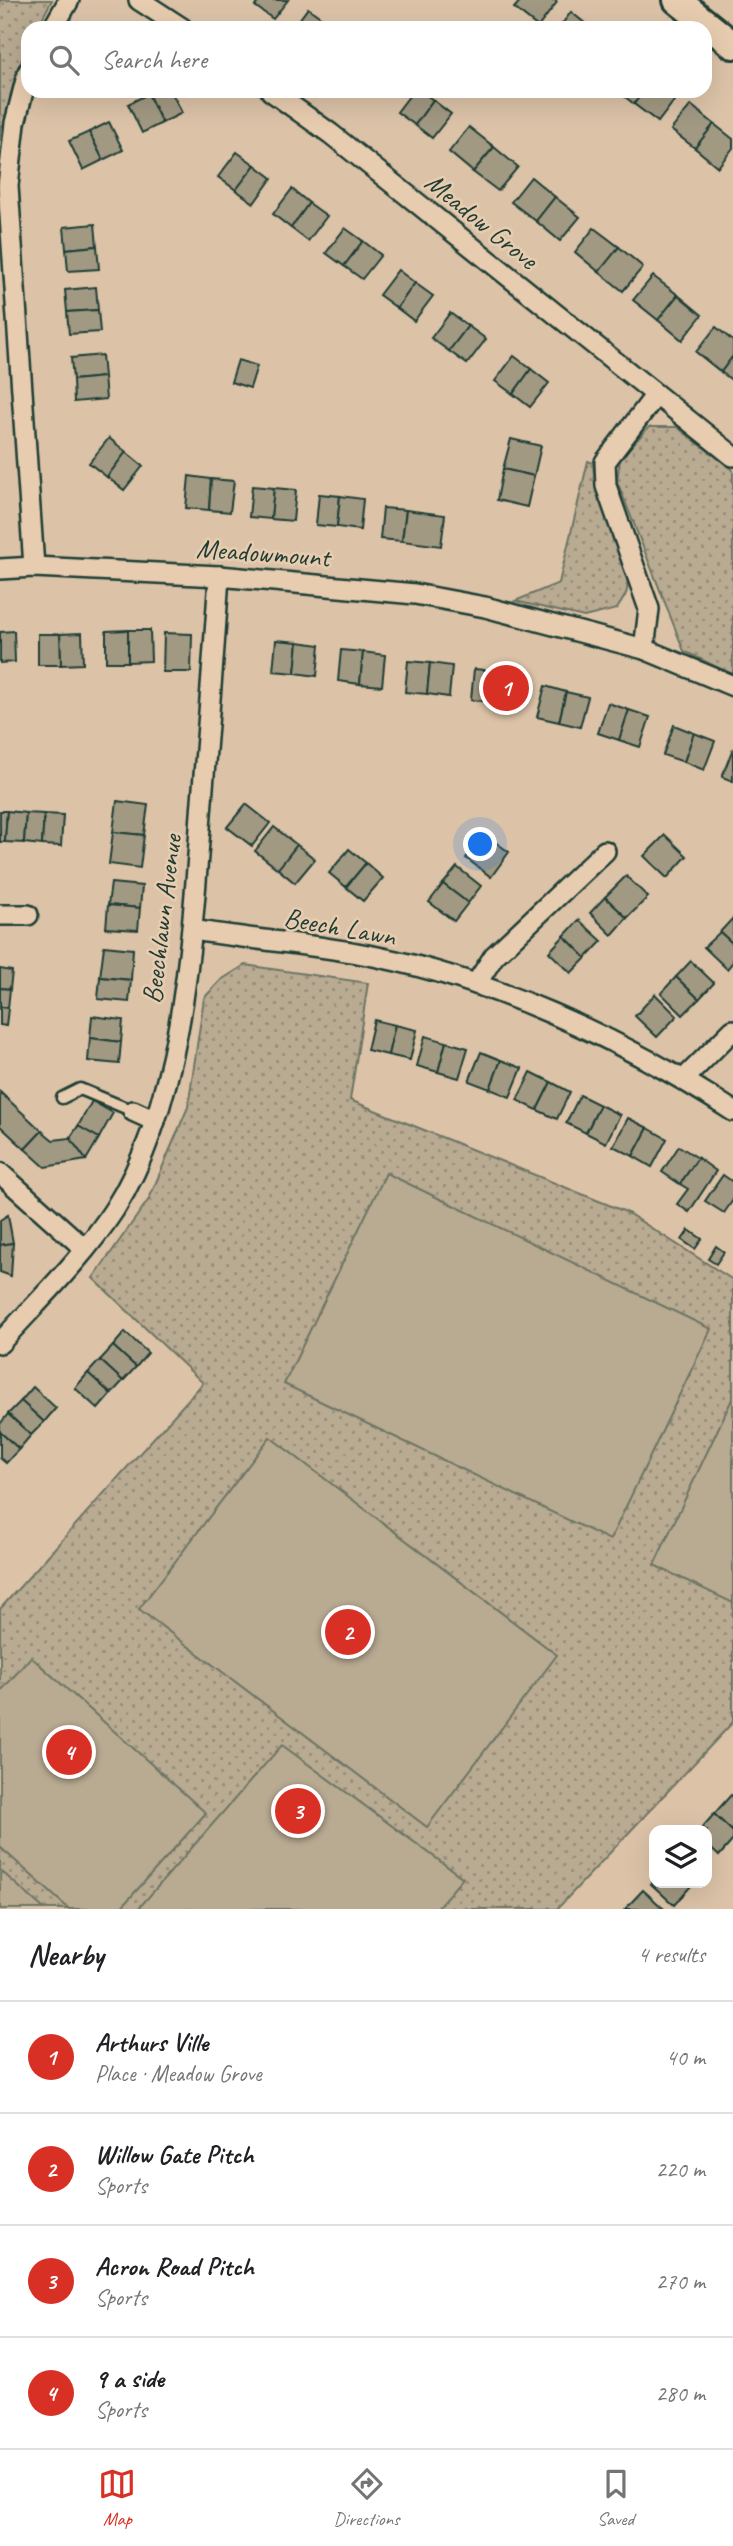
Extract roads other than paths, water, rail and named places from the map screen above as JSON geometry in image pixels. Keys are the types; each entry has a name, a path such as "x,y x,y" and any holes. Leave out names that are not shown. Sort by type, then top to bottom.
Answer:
{"street":[{"path":"57,21 69,0"},
{"path":"139,0 171,21"},
{"path":"677,0 704,21"},
{"path":"712,28 733,44"},
{"path":"21,98 4,186 34,567"},
{"name":"Meadow Grove","path":"281,98 331,134 733,456"},
{"path":"655,396 605,462 606,486 649,609 644,649 733,686"},
{"name":"Meadowmount","path":"0,569 34,567 219,576 415,594 485,607 644,649"},
{"name":"Beechlawn Avenue","path":"0,1343 85,1249 127,1186 155,1121 167,1083 193,930 219,576"},
{"path":"476,984 494,956 605,851"},
{"path":"0,915 27,915"},
{"name":"Beech Lawn","path":"193,930 358,953 476,984 570,1022 684,1079 733,1111"},
{"path":"684,1079 733,1030"},
{"path":"133,1111 155,1121"},
{"path":"0,1173 85,1249"}],"lane":[{"path":"62,1098 80,1089 133,1111"}],"place":[{"name":"Arthurs Ville","path":"506,688"},
{"name":"Willow Gate Pitch","path":"348,1632"},
{"name":"9 a side","path":"69,1752"},
{"name":"Acron Road Pitch","path":"298,1811"}]}
